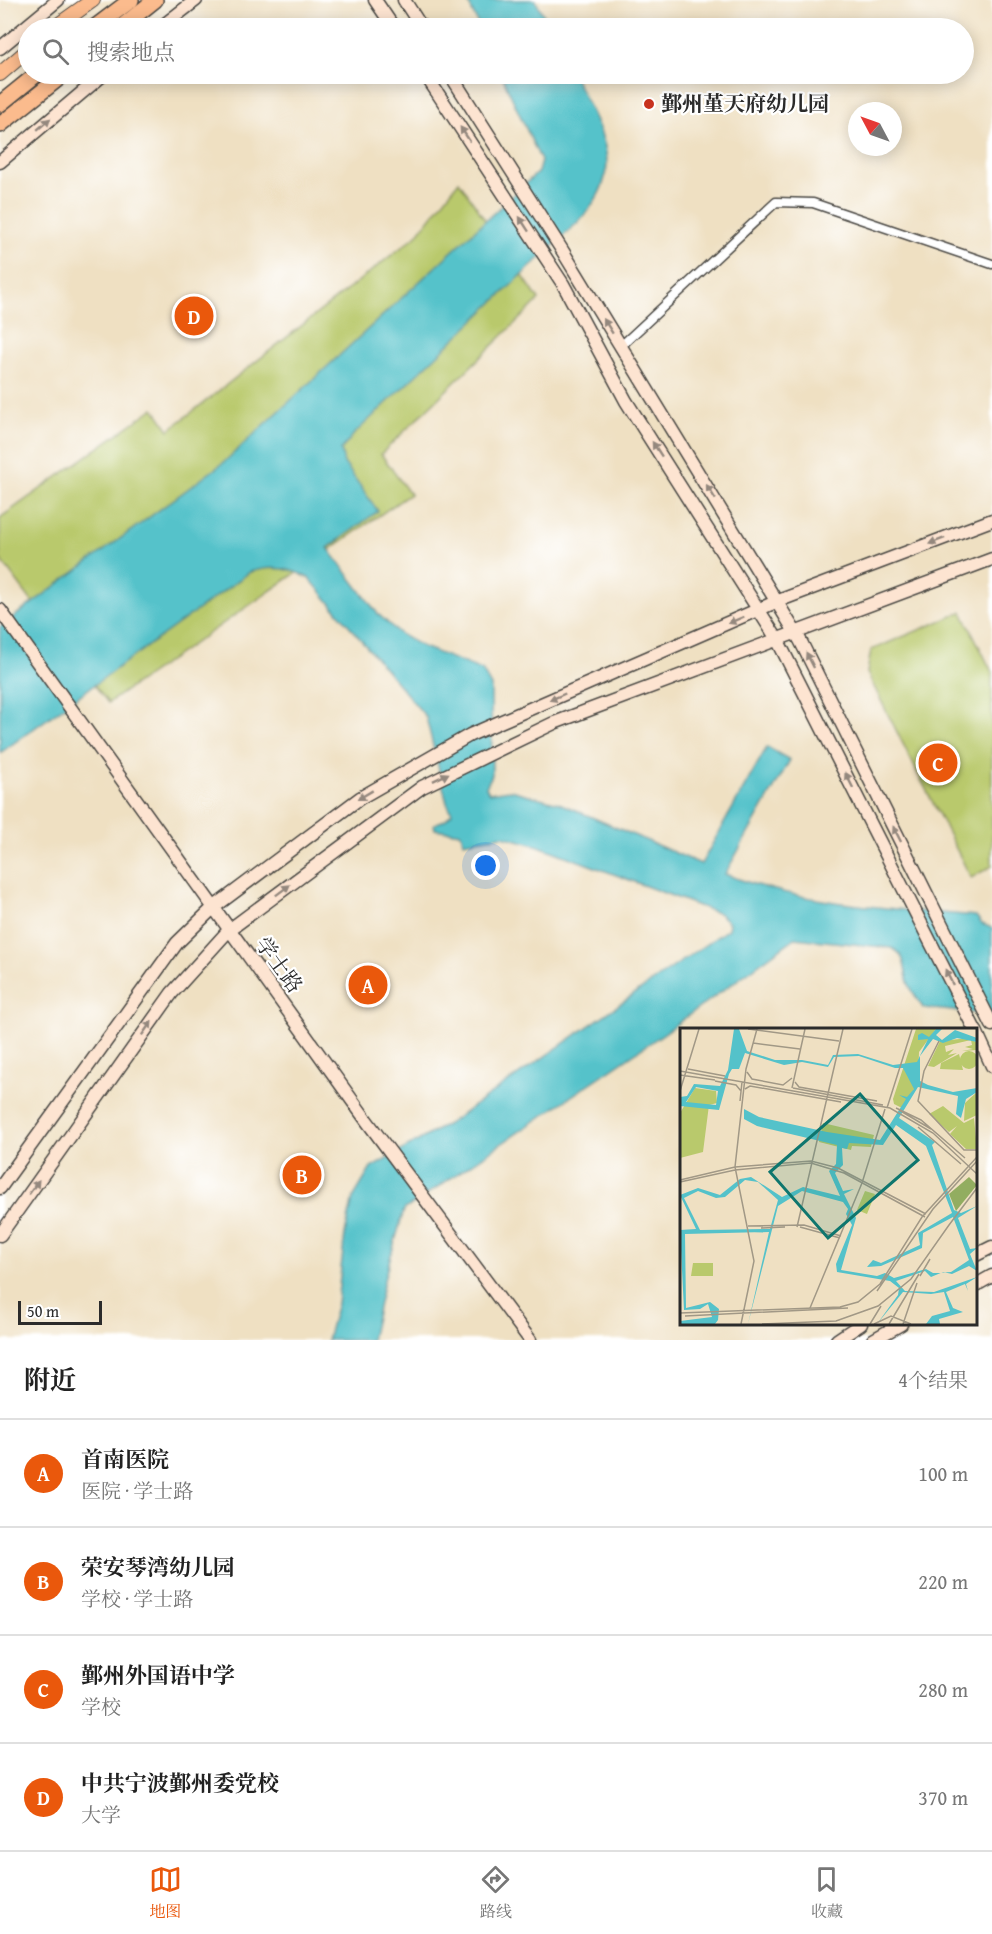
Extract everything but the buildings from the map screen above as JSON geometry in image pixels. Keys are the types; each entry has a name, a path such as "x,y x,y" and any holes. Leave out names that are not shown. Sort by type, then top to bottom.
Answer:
{"highway":[{"path":"107,18 131,0"},
{"path":"132,18 155,0"},
{"path":"0,104 25,84"},
{"path":"0,125 51,84"}],"main road":[{"path":"68,18 93,0"},
{"path":"138,18 161,0"},
{"path":"0,74 18,59"},
{"path":"0,133 60,84"}],"street":[{"path":"36,18 58,0"},
{"path":"173,18 196,0"},
{"path":"375,0 387,18"},
{"path":"404,0 416,18"},
{"path":"0,48 18,33"},
{"path":"0,162 92,84"},
{"path":"431,84 551,265 626,400 777,639 974,1028"},
{"path":"456,84 562,250 778,601 992,1025"},
{"path":"621,346 776,202 813,203 992,264"},
{"path":"0,1188 177,943 213,908 360,798 470,735 778,601 992,520"},
{"path":"0,1235 172,993 229,930 422,787 554,723 992,559"},
{"name":"学士路","path":"1,611 71,712 367,1121 530,1340"},
{"path":"977,1034 992,1066"},
{"path":"977,1254 992,1247"},
{"path":"977,1283 992,1276"},
{"path":"837,1340 858,1325"},
{"path":"873,1340 898,1325"}],"green space":[{"path":"459,181 539,300 381,454 410,494 108,703 0,559 0,518 154,408 169,430 417,235"},
{"path":"962,612 992,672 992,866 971,878 867,673 871,650"}],"water":[{"path":"467,0 535,0 545,18 475,18"},
{"path":"506,84 578,84 593,114 606,149 607,166 603,184 594,202 578,222 354,434 341,450 344,463 378,511 328,548 378,614 400,634 423,647 482,670 491,686 492,775 486,787 489,793 510,790 559,803 701,864 767,747 790,760 725,874 756,885 817,899 880,908 976,916 982,924 992,928 992,1015 923,1008 909,985 900,954 892,948 795,938 663,1034 404,1210 385,1276 371,1340 327,1340 337,1303 345,1234 353,1198 371,1168 449,1123 728,929 729,923 720,914 539,846 503,836 463,842 461,833 435,829 434,824 445,820 452,813 447,803 426,717 310,579 296,572 281,568 266,568 250,572 0,753 0,627 223,463 538,172 541,161"}],"place":[{"name":"鄞州堇天府幼儿园","path":"649,104"},
{"name":"中共宁波鄞州委党校","path":"194,316"},
{"name":"鄞州外国语中学","path":"938,763"},
{"name":"首南医院","path":"368,985"},
{"name":"荣安琴湾幼儿园","path":"302,1175"}]}
